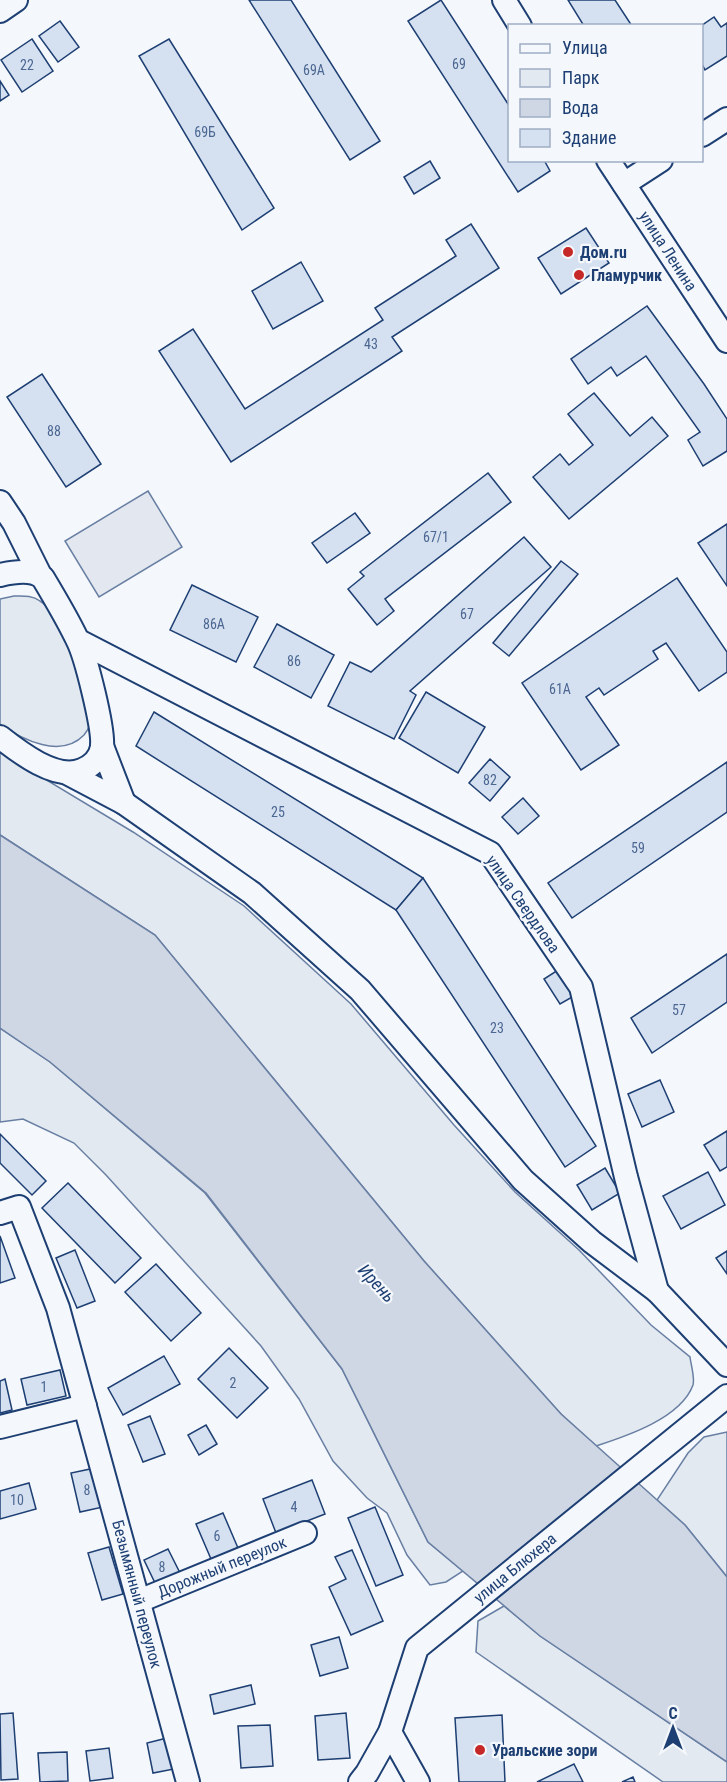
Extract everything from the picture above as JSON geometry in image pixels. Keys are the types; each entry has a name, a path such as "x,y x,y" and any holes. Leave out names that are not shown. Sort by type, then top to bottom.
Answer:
{"street":[{"path":"0,11 16,0"},
{"path":"504,0 519,24"},
{"path":"703,134 727,119"},
{"name":"улица Ленина","path":"609,162 727,341"},
{"path":"624,184 659,162"},
{"path":"0,502 14,523 40,575 78,641 96,701 102,746 124,803"},
{"path":"14,523 11,546 0,575 20,572 40,575"},
{"name":"улица Свердлова","path":"78,641 490,853 581,987 626,1177 657,1291"},
{"name":"улица Свердлова","path":"0,736 22,754 56,771 67,773 124,803 252,893 360,990 523,1180 592,1242 657,1291 727,1365"},
{"path":"67,773 78,772 90,767 98,758 102,746"},
{"name":"Безымянный переулок","path":"9,1210 57,1308 188,1782"},
{"name":"улица Блюхера","path":"360,1782 390,1732 417,1648 727,1396"},
{"path":"0,1427 85,1406"},
{"name":"Дорожный переулок","path":"139,1601 305,1533"},
{"path":"390,1732 418,1782"}],"green space":[{"path":"14,596 34,598 48,608 78,668 88,698 91,718 87,731 75,742 64,746 42,744 20,736 0,724 0,599"},
{"path":"0,752 133,832 244,906 351,1004 454,1125 515,1192 579,1250 651,1325 690,1357 693,1385 687,1397 677,1407 652,1424 596,1446 561,1414 424,1261 155,935 0,835"},
{"path":"0,1028 50,1062 205,1193 342,1369 428,1542 463,1571 446,1582 430,1585 407,1555 387,1513 367,1498 333,1461 299,1399 261,1346 106,1175 74,1143 23,1119 0,1122"},
{"path":"727,1432 727,1577 685,1525 657,1500 688,1453 704,1437"},
{"path":"504,1606 540,1636 727,1762 727,1782 663,1782 476,1652 478,1621"}],"shaded area":[{"path":"148,491 182,547 99,597 65,541"}],"water":[{"name":"Ирень","path":"0,835 155,935 424,1261 561,1414 685,1525 727,1577 727,1762 540,1636 428,1542 342,1369 206,1193 50,1062 0,1028"}],"building":[{"path":"249,0 291,0 380,141 350,160"},
{"path":"441,0 508,104 508,162 545,162 550,171 518,192 408,21"},
{"path":"568,0 615,0 631,24 583,24"},
{"path":"714,17 721,27 727,23 727,56 705,70 703,66 703,25"},
{"path":"60,21 79,47 58,62 39,36"},
{"path":"32,39 53,71 22,92 1,60"},
{"path":"169,39 274,208 242,230 139,56"},
{"path":"0,81 9,95 0,101"},
{"path":"430,161 440,178 414,194 404,177"},
{"path":"471,224 499,268 392,337 402,351 231,462 159,351 193,329 245,409 383,320 375,308 456,256 446,240"},
{"path":"586,228 609,263 561,294 538,258"},
{"path":"301,262 323,301 273,329 252,291"},
{"path":"647,306 727,419 727,451 703,466 688,440 700,432 646,356 617,376 611,367 588,384 571,359"},
{"path":"42,374 101,464 66,487 7,397"},
{"path":"594,393 630,436 652,417 668,436 569,519 533,477 560,454 569,465 593,445 568,414"},
{"path":"488,473 511,502 385,599 394,611 377,625 348,589 364,576 360,572"},
{"path":"355,513 370,533 327,563 312,543"},
{"path":"727,524 727,586 698,543"},
{"path":"524,537 551,567 410,691 416,695 394,739 328,706 350,662 371,672"},
{"path":"561,561 578,574 509,656 493,643"},
{"path":"677,578 727,652 727,672 699,691 666,643 653,651 658,659 604,695 599,688 586,697 619,745 581,770 522,683"},
{"path":"192,585 258,617 236,662 170,630"},
{"path":"277,624 334,655 311,698 254,667"},
{"path":"426,692 485,727 458,773 399,738"},
{"path":"154,712 423,878 396,910 136,746"},
{"path":"490,759 510,777 490,801 469,783"},
{"path":"727,762 727,812 572,918 548,883"},
{"path":"523,798 539,816 518,834 502,817"},
{"path":"423,878 596,1146 565,1167 396,910"},
{"path":"727,954 727,1002 652,1053 631,1018"},
{"path":"558,970 574,996 560,1004 544,979"},
{"path":"660,1080 674,1112 642,1127 628,1094"},
{"path":"727,1131 727,1167 720,1171 704,1145"},
{"path":"0,1134 46,1181 32,1195 0,1163"},
{"path":"605,1168 620,1193 592,1210 577,1185"},
{"path":"708,1172 725,1205 681,1229 663,1196"},
{"path":"68,1183 141,1258 115,1283 42,1208"},
{"path":"0,1236 15,1278 0,1283"},
{"path":"75,1250 95,1301 77,1308 56,1258"},
{"path":"727,1251 727,1274 716,1258"},
{"path":"156,1264 201,1313 171,1341 125,1292"},
{"path":"229,1348 268,1388 237,1418 198,1379"},
{"path":"164,1356 180,1384 123,1415 108,1388"},
{"path":"60,1370 66,1396 27,1405 21,1379"},
{"path":"5,1379 12,1410 0,1413 0,1381"},
{"path":"150,1416 165,1454 143,1462 128,1425"},
{"path":"206,1425 217,1444 199,1455 188,1435"},
{"path":"95,1468 103,1507 80,1512 71,1473"},
{"path":"312,1480 325,1514 276,1533 263,1499"},
{"path":"29,1483 36,1509 0,1519 0,1491"},
{"path":"375,1507 403,1575 376,1586 348,1518"},
{"path":"223,1513 238,1548 211,1559 196,1524"},
{"path":"109,1547 123,1594 102,1600 88,1553"},
{"path":"168,1549 180,1573 156,1585 144,1560"},
{"path":"352,1550 383,1621 351,1635 329,1587 346,1579 335,1557"},
{"path":"339,1637 348,1668 320,1676 311,1645"},
{"path":"251,1685 255,1704 214,1714 210,1695"},
{"path":"13,1713 18,1779 1,1780 0,1714"},
{"path":"346,1713 350,1758 318,1760 315,1716"},
{"name":"Уральские зори","path":"502,1715 505,1782 459,1782 455,1718"},
{"path":"270,1725 273,1766 241,1768 238,1726"},
{"path":"167,1738 174,1769 153,1773 147,1743"},
{"path":"109,1748 113,1778 90,1781 86,1751"},
{"path":"67,1752 68,1781 40,1782 38,1753"},
{"path":"574,1764 583,1782 537,1782"},
{"path":"633,1777 635,1782 622,1782"}],"place":[{"name":"Дом.ru","path":"568,252"},
{"name":"Гламурчик","path":"579,275"},
{"name":"Уральские зори","path":"480,1750"}]}
